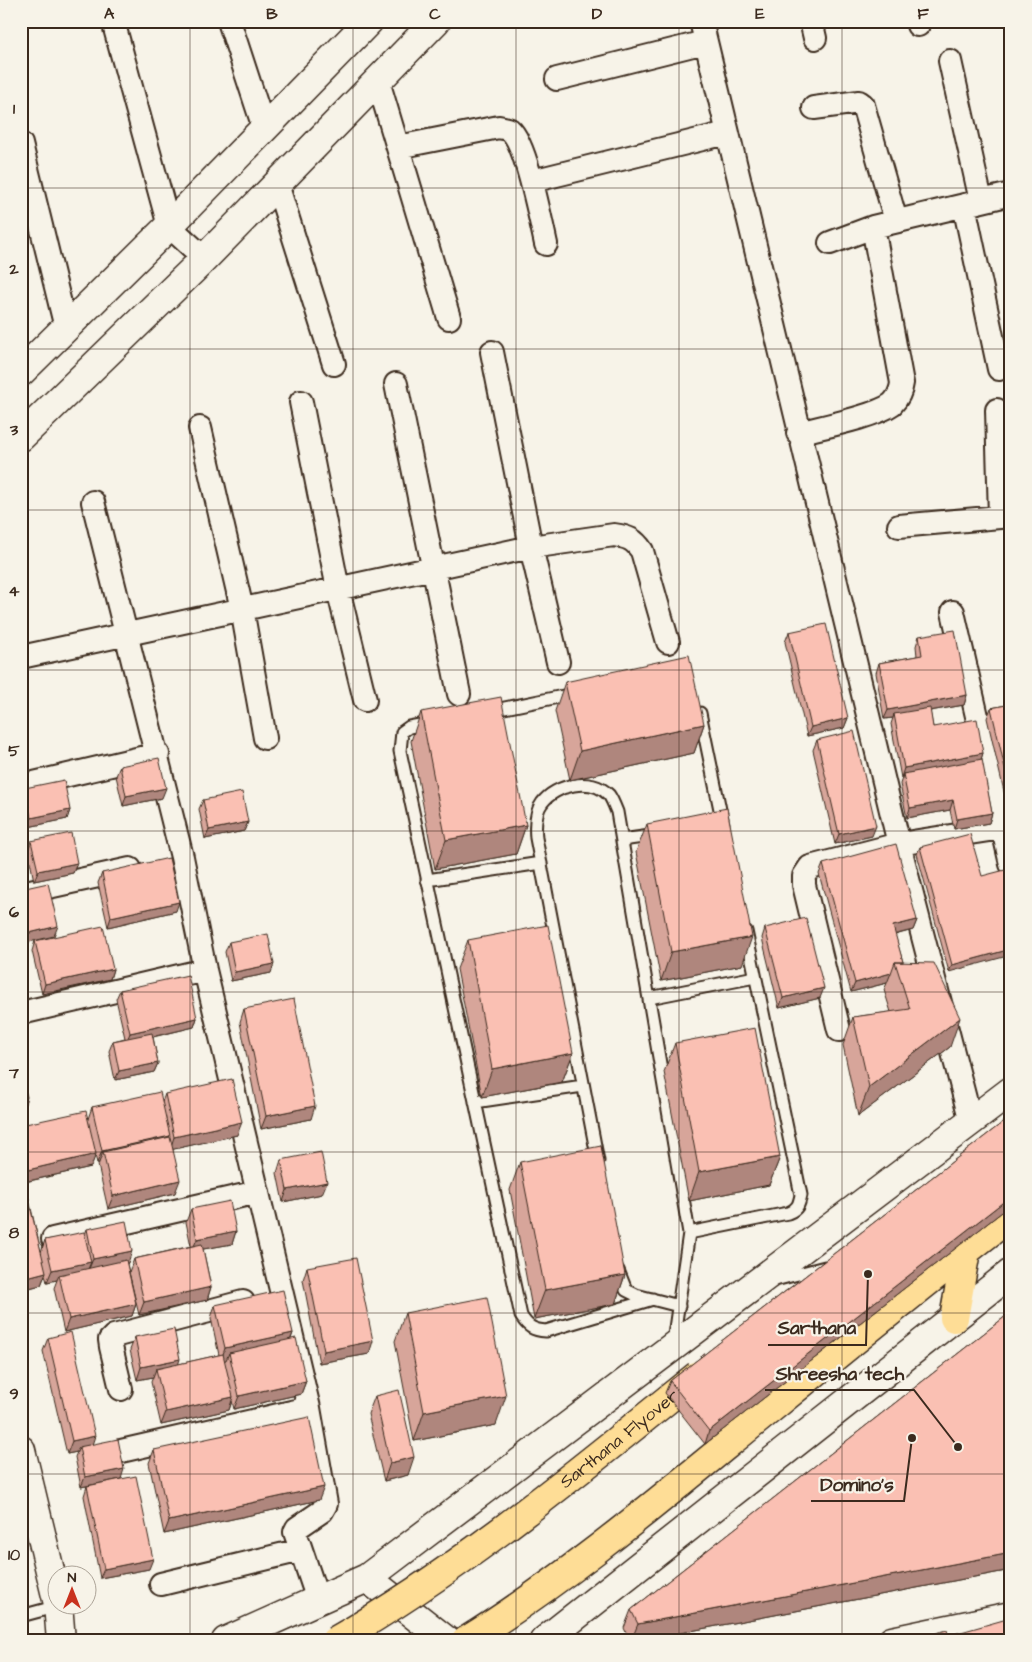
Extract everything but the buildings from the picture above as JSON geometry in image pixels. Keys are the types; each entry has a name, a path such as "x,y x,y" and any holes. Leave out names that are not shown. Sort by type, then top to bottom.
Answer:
{"main road":[{"path":"466,1641 520,1607 676,1486 928,1280 965,1246 1011,1216"},
{"path":"954,1318 965,1246"},
{"path":"794,1299 844,1260"},
{"name":"Sarthana Flyover","path":"335,1641 379,1616 494,1538 717,1360"}],"street":[{"path":"113,21 169,226 204,258"},
{"path":"229,21 264,128"},
{"path":"21,437 204,258 436,21"},
{"path":"21,372 169,226 264,128 356,27"},
{"path":"557,79 703,32 798,433 899,844 971,1122"},
{"path":"950,61 999,369"},
{"path":"378,81 449,318"},
{"path":"814,108 859,102 864,105 896,221"},
{"path":"398,147 499,127 509,129 515,136 532,181 546,244"},
{"path":"532,181 726,133"},
{"path":"21,144 66,328"},
{"path":"277,184 334,364"},
{"path":"830,243 873,227 1011,194"},
{"path":"798,433 878,411 892,404 900,393 902,383 873,227"},
{"path":"492,352 531,547 558,662"},
{"path":"396,384 435,568 459,694"},
{"path":"301,402 338,589 365,700"},
{"path":"899,526 1005,516 997,410"},
{"path":"200,428 242,609 265,738"},
{"path":"93,502 125,635 158,754 166,860 205,970 223,1085 258,1192 309,1408 326,1504 322,1510 296,1528 295,1532 318,1600"},
{"path":"21,657 531,547 614,535 628,537 636,542 642,551 668,642"},
{"path":"953,612 1011,864"},
{"path":"21,786 158,754"},
{"path":"840,1030 804,885 804,876 810,867 899,844 1002,828"},
{"path":"21,893 166,860"},
{"path":"21,1013 205,970"},
{"path":"226,1641 367,1578 1011,1091"},
{"path":"53,1238 258,1192"},
{"path":"544,1641 1011,1273"},
{"path":"121,1389 110,1340 114,1336 282,1292"},
{"path":"121,1451 309,1408"},
{"path":"21,1450 48,1564"},
{"path":"161,1584 301,1550"},
{"path":"367,1578 448,1641"},
{"path":"58,1614 60,1641"},
{"path":"892,1641 1011,1616"}],"lane":[{"path":"476,714 583,692"},
{"path":"698,702 721,828"},
{"path":"448,720 409,727 402,732 400,751 427,880 450,964 475,1102 522,1316 526,1325 534,1330 546,1331 653,1300"},
{"path":"600,1173 583,1086 551,944 535,824 540,805 551,793 570,785 591,785 608,794 617,812 649,998 667,1078 689,1233 673,1346"},
{"path":"622,840 668,833"},
{"path":"427,880 541,863"},
{"path":"689,1233 788,1213 795,1210 800,1204 801,1195 769,1062 755,977 743,920"},
{"path":"649,998 755,977"},
{"path":"475,1102 583,1086"},
{"path":"754,1285 844,1260"},
{"path":"617,1261 620,1280 626,1290 653,1300 679,1306"},
{"path":"21,1616 48,1608"}],"place":[{"name":"Sarthana","path":"868,1274"},
{"name":"Domino's","path":"912,1438"},
{"name":"Shreesha tech","path":"958,1447"}]}
